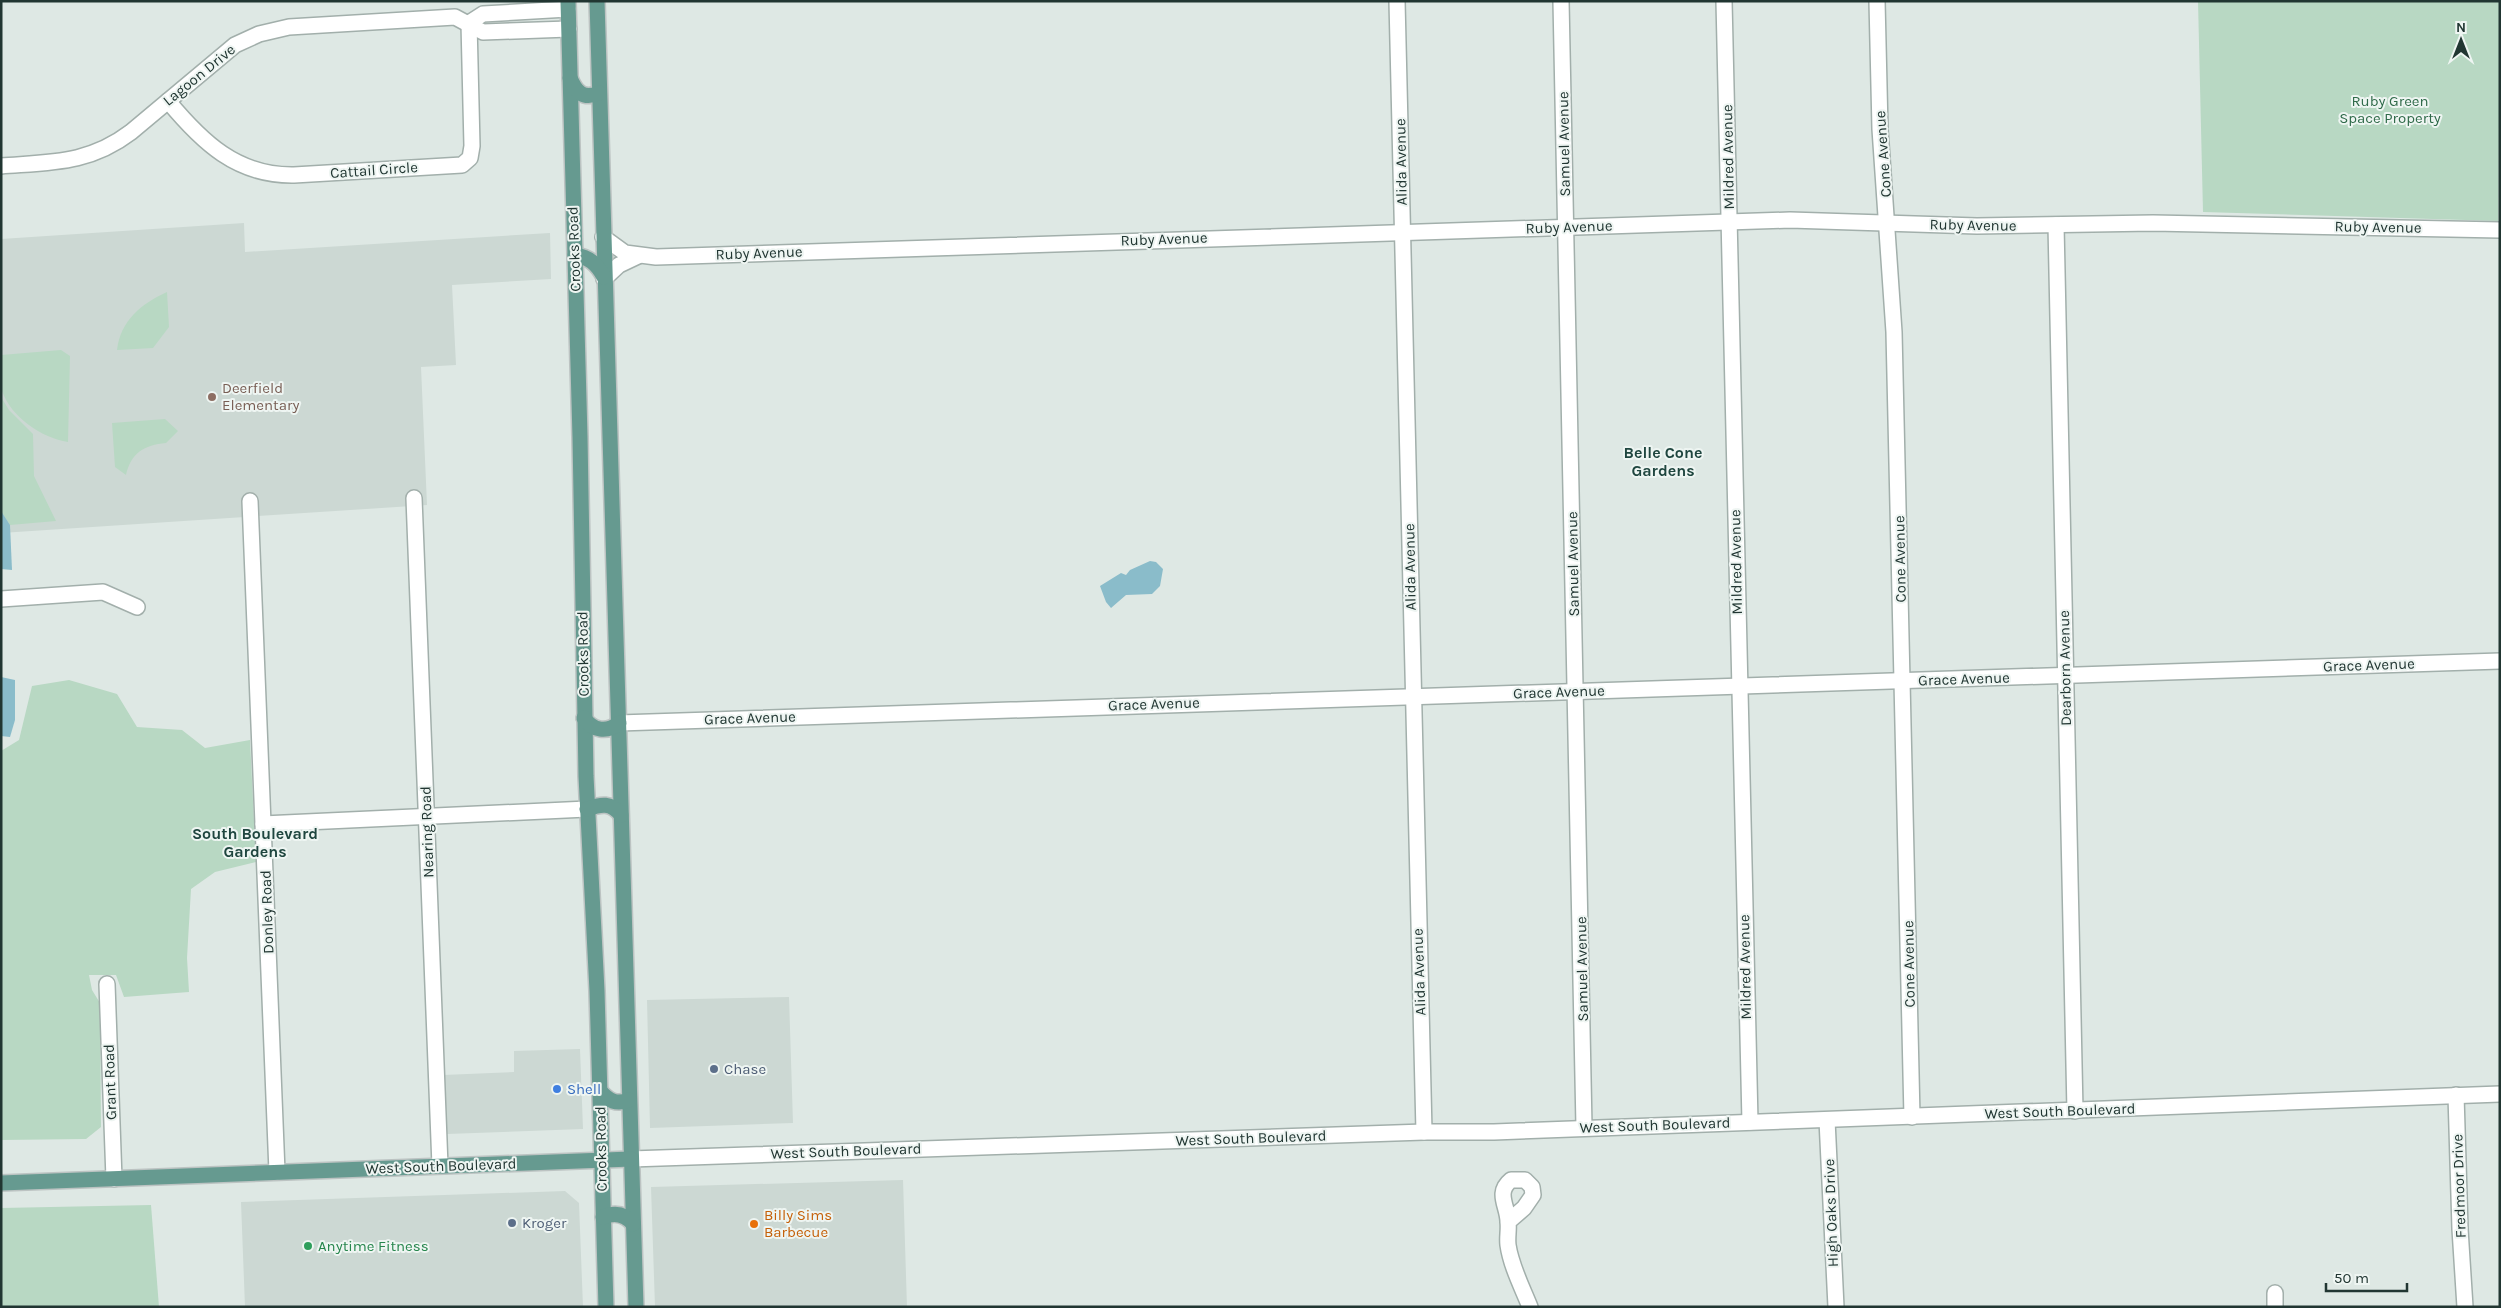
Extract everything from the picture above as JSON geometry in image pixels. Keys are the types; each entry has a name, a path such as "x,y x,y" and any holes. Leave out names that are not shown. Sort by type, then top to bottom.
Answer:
{"main road":[{"name":"Crooks Road","path":"597,1 636,1307"},
{"name":"Crooks Road","path":"568,5 580,437 584,718 597,990 606,1307"},
{"path":"569,77 575,90 580,95 586,97 599,93"},
{"path":"574,255 583,256 594,263 604,279"},
{"path":"584,718 594,727 601,729 613,727 618,723"},
{"path":"587,809 597,805 609,805 616,808 621,815"},
{"path":"600,1091 611,1101 618,1103 629,1100"},
{"name":"West South Boulevard","path":"1,1183 631,1159"},
{"path":"603,1217 616,1214 622,1215 633,1224"}],"street":[{"name":"Alida Avenue","path":"1398,1 1424,1132"},
{"name":"Samuel Avenue","path":"1561,1 1584,1128"},
{"name":"Mildred Avenue","path":"1724,1 1750,1122"},
{"name":"Cone Avenue","path":"1877,1 1880,129 1888,222 1894,332 1912,1117"},
{"path":"469,23 483,14 568,5"},
{"name":"Lagoon Drive","path":"1,166 70,160 98,153 115,144 236,45 247,38 276,29 455,17 483,32 568,29"},
{"name":"Cattail Circle","path":"168,101 212,148 230,161 266,174 294,176 462,165 470,158 472,146 469,23"},
{"name":"Ruby Avenue","path":"603,237 618,250 638,256 1829,220 1977,226 2210,224 2500,230"},
{"name":"Dearborn Avenue","path":"2056,224 2075,1111"},
{"name":"Ruby Avenue","path":"604,279 619,265 638,256"},
{"name":"Nearing Road","path":"414,498 440,1166"},
{"name":"Donley Road","path":"250,501 278,1172"},
{"path":"1,599 103,592 137,607"},
{"name":"Grace Avenue","path":"618,723 2500,661"},
{"path":"263,824 587,809"},
{"name":"Grant Road","path":"107,984 114,1179"},
{"name":"West South Boulevard","path":"631,1159 1827,1120 2500,1094"},
{"name":"Fredmoor Drive","path":"2456,1095 2460,1229 2465,1307"},
{"name":"High Oaks Drive","path":"1827,1120 1836,1307"},
{"path":"1508,1221 1508,1245 1511,1257 1530,1307"}],"shaded area":[{"name":"Deerfield Elementary","path":"244,223 245,252 550,233 551,279 452,285 456,365 421,367 427,505 1,533 1,239"},
{"path":"789,997 793,1123 650,1128 647,1000"},
{"path":"580,1049 583,1129 447,1134 443,1075 514,1072 514,1051"},
{"path":"903,1180 907,1307 655,1307 651,1187"},
{"path":"565,1191 579,1203 583,1307 245,1307 241,1202"}],"green space":[{"name":"Ruby Green Space Property","path":"2198,1 2500,1 2498,221 2203,212"},
{"path":"167,292 169,327 153,348 117,350 123,330 134,314 158,296"},
{"path":"61,350 70,356 68,442 58,440 38,431 20,418 6,400 1,383 1,355"},
{"path":"1,397 9,410 33,434 34,476 56,521 10,525 1,511"},
{"path":"165,419 178,431 166,443 145,448 135,456 128,467 126,475 115,467 112,423"},
{"path":"69,680 117,694 137,727 182,730 205,748 250,740 256,862 215,872 191,889 187,958 189,992 124,997 116,975 89,975 92,990 100,1003 101,1127 86,1139 1,1140 1,751 19,740 32,686"},
{"path":"151,1205 159,1307 1,1307 1,1208"}],"water":[{"path":"1,511 10,525 12,570 1,569"},
{"path":"1150,561 1156,562 1163,569 1160,586 1152,594 1126,595 1111,608 1106,602 1100,586 1121,573 1126,575 1130,570"},
{"path":"1,677 15,680 15,720 10,737 1,736"}],"place":[{"name":"Deerfield Elementary","path":"212,397"},
{"name":"Chase","path":"714,1069"},
{"name":"Shell","path":"557,1089"},
{"name":"Kroger","path":"512,1223"},
{"name":"Billy Sims Barbecue","path":"754,1224"},
{"name":"Anytime Fitness","path":"308,1246"}],"district":[{"name":"Belle Cone Gardens","path":"1663,461"},
{"name":"South Boulevard Gardens","path":"255,842"}]}
